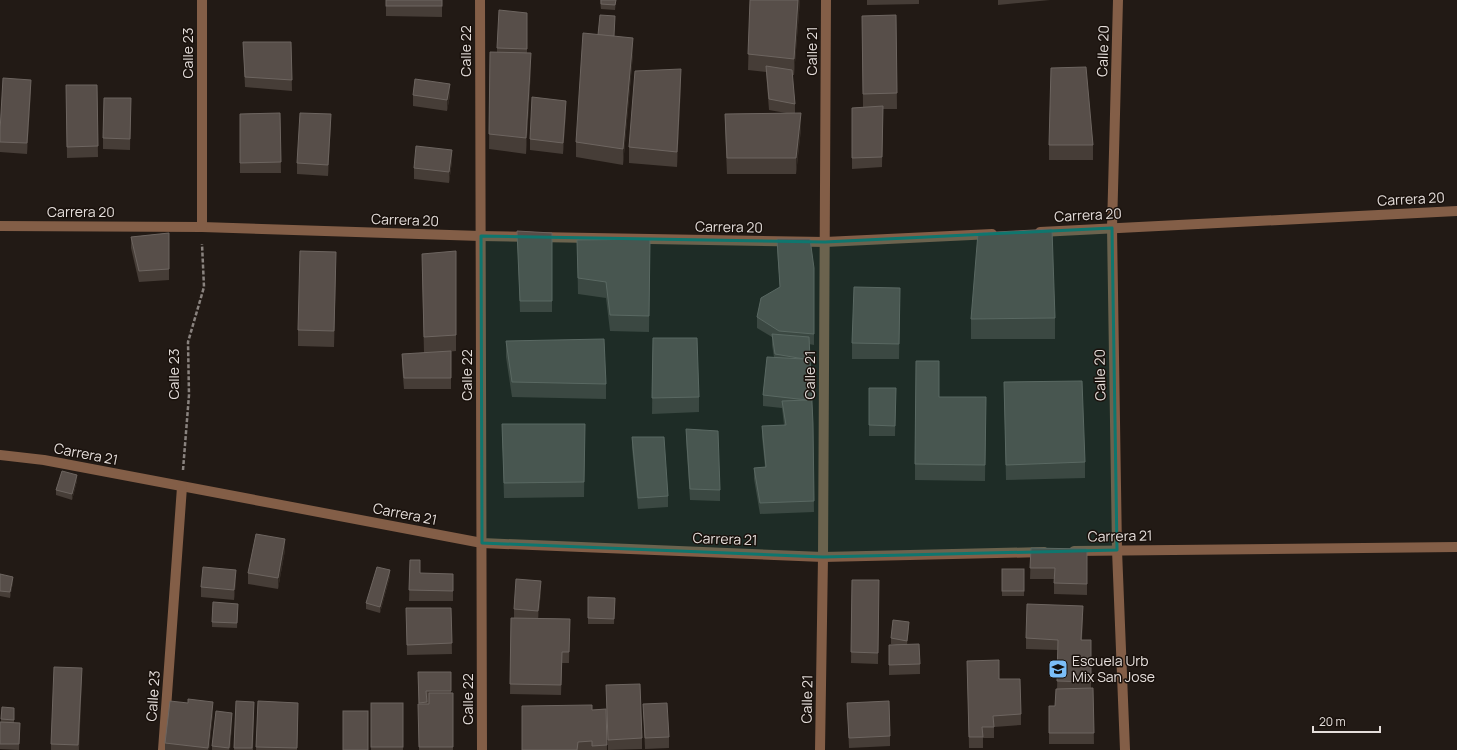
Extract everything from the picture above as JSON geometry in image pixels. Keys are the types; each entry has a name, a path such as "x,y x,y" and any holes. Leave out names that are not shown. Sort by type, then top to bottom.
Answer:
{"street":[{"name":"Calle 23","path":"202,0 202,227"},
{"name":"Calle 22","path":"480,0 482,750"},
{"name":"Calle 21","path":"820,750 823,557 826,0"},
{"name":"Calle 20","path":"1118,0 1112,228 1117,550 1125,750"},
{"name":"Carrera 20","path":"1032,232 1457,211"},
{"name":"Carrera 20","path":"0,226 202,227 481,236 825,242 1000,234"},
{"name":"Carrera 21","path":"0,455 44,460 482,543 823,557 1117,550 1457,547"},
{"name":"Calle 23","path":"163,750 182,487"}],"path":[{"name":"Calle 23","path":"182,487 189,395 188,342 204,287 202,227"}],"highlighted area":[{"path":"1112,228 1117,550 823,557 482,543 481,236 825,242"}],"building":[{"path":"386,0 442,0 442,6 386,6"},
{"path":"601,0 616,0 615,5 601,4"},
{"path":"750,0 798,0 794,59 748,54"},
{"path":"499,10 527,13 527,49 497,48"},
{"path":"600,15 615,16 614,36 598,35"},
{"path":"896,15 897,93 863,94 862,16"},
{"path":"583,33 633,38 623,149 576,142"},
{"path":"243,42 291,42 292,80 245,77"},
{"path":"490,52 531,53 526,138 489,134"},
{"path":"766,66 792,70 795,104 769,99"},
{"path":"1086,67 1093,145 1049,145 1051,68"},
{"path":"681,69 677,152 629,147 635,71"},
{"path":"3,78 31,80 27,143 0,142"},
{"path":"415,79 450,84 447,100 413,95"},
{"path":"66,85 97,85 98,146 67,147"},
{"path":"532,97 566,101 563,143 530,139"},
{"path":"104,98 131,98 130,139 103,138"},
{"path":"883,106 882,157 852,158 852,108"},
{"path":"280,113 281,162 240,163 240,114"},
{"path":"300,113 331,114 328,165 297,163"},
{"path":"801,113 796,158 727,158 725,114"},
{"path":"416,146 452,150 449,172 414,168"},
{"path":"1052,229 1055,318 971,319 978,233"},
{"path":"517,231 552,233 552,301 520,301"},
{"path":"169,233 169,269 139,271 131,237"},
{"path":"650,239 649,316 610,315 606,282 578,278 577,240"},
{"path":"777,239 810,239 814,268 814,334 779,331 757,317 761,298 780,287"},
{"path":"300,251 336,252 334,331 298,330"},
{"path":"456,251 456,335 424,337 422,254"},
{"path":"854,287 900,288 899,344 852,343"},
{"path":"772,334 809,337 813,424 814,501 760,503 754,468 766,467 762,426 786,425 782,401 807,400 763,395 767,357 804,359 775,354"},
{"path":"653,338 697,338 699,397 652,398"},
{"path":"604,339 606,384 512,382 506,341"},
{"path":"451,351 451,378 404,378 402,354"},
{"path":"916,361 939,361 939,397 986,397 985,465 915,464"},
{"path":"1082,381 1085,462 1006,465 1004,382"},
{"path":"869,388 896,388 895,426 869,425"},
{"path":"502,424 585,424 584,482 504,483"},
{"path":"686,429 718,431 720,490 690,489"},
{"path":"632,437 664,437 668,496 638,498"},
{"path":"62,471 77,475 72,494 56,490"},
{"path":"256,534 285,539 278,578 248,573"},
{"path":"1031,548 1087,549 1087,584 1054,583 1055,568 1030,568"},
{"path":"410,560 420,560 420,573 453,574 453,591 409,590"},
{"path":"203,567 236,570 234,590 201,587"},
{"path":"377,567 390,570 380,607 366,603"},
{"path":"1002,569 1024,569 1024,591 1002,591"},
{"path":"0,574 13,577 10,592 0,591"},
{"path":"516,579 541,581 538,611 514,609"},
{"path":"852,580 879,580 878,653 851,652"},
{"path":"588,597 615,598 614,619 588,618"},
{"path":"213,602 238,604 237,623 212,622"},
{"path":"1027,604 1083,606 1081,640 1091,640 1091,682 1057,681 1058,640 1026,638"},
{"path":"406,608 451,608 452,643 407,645"},
{"path":"511,618 570,619 569,652 562,652 561,685 510,684"},
{"path":"893,620 909,622 907,641 891,638"},
{"path":"919,644 920,664 889,665 889,645"},
{"path":"999,660 999,679 1020,679 1021,714 993,716 994,727 982,727 983,737 969,737 967,661"},
{"path":"54,667 82,668 78,745 51,744"},
{"path":"418,672 451,672 451,691 426,691 427,702 419,703"},
{"path":"640,684 642,738 608,740 606,685"},
{"path":"1093,688 1094,733 1049,733 1049,706 1055,706 1056,689"},
{"path":"429,693 453,693 453,747 419,747 418,704 429,704"},
{"path":"188,699 213,702 208,748 165,743 170,701 188,703"},
{"path":"236,701 254,702 252,748 234,748"},
{"path":"258,701 298,703 297,748 256,747"},
{"path":"889,701 890,736 849,738 847,703"},
{"path":"371,703 403,703 403,747 371,747"},
{"path":"667,703 669,737 645,738 643,704"},
{"path":"592,705 592,710 606,709 607,745 592,746 592,741 578,742 577,750 522,750 522,706"},
{"path":"2,707 14,708 14,720 1,719"},
{"path":"216,711 232,713 229,748 212,746"},
{"path":"343,711 368,711 368,750 343,750"},
{"path":"0,722 20,723 19,744 0,744"}],"place":[{"name":"Escuela Urb Mix San Jose","path":"1058,669"}]}
